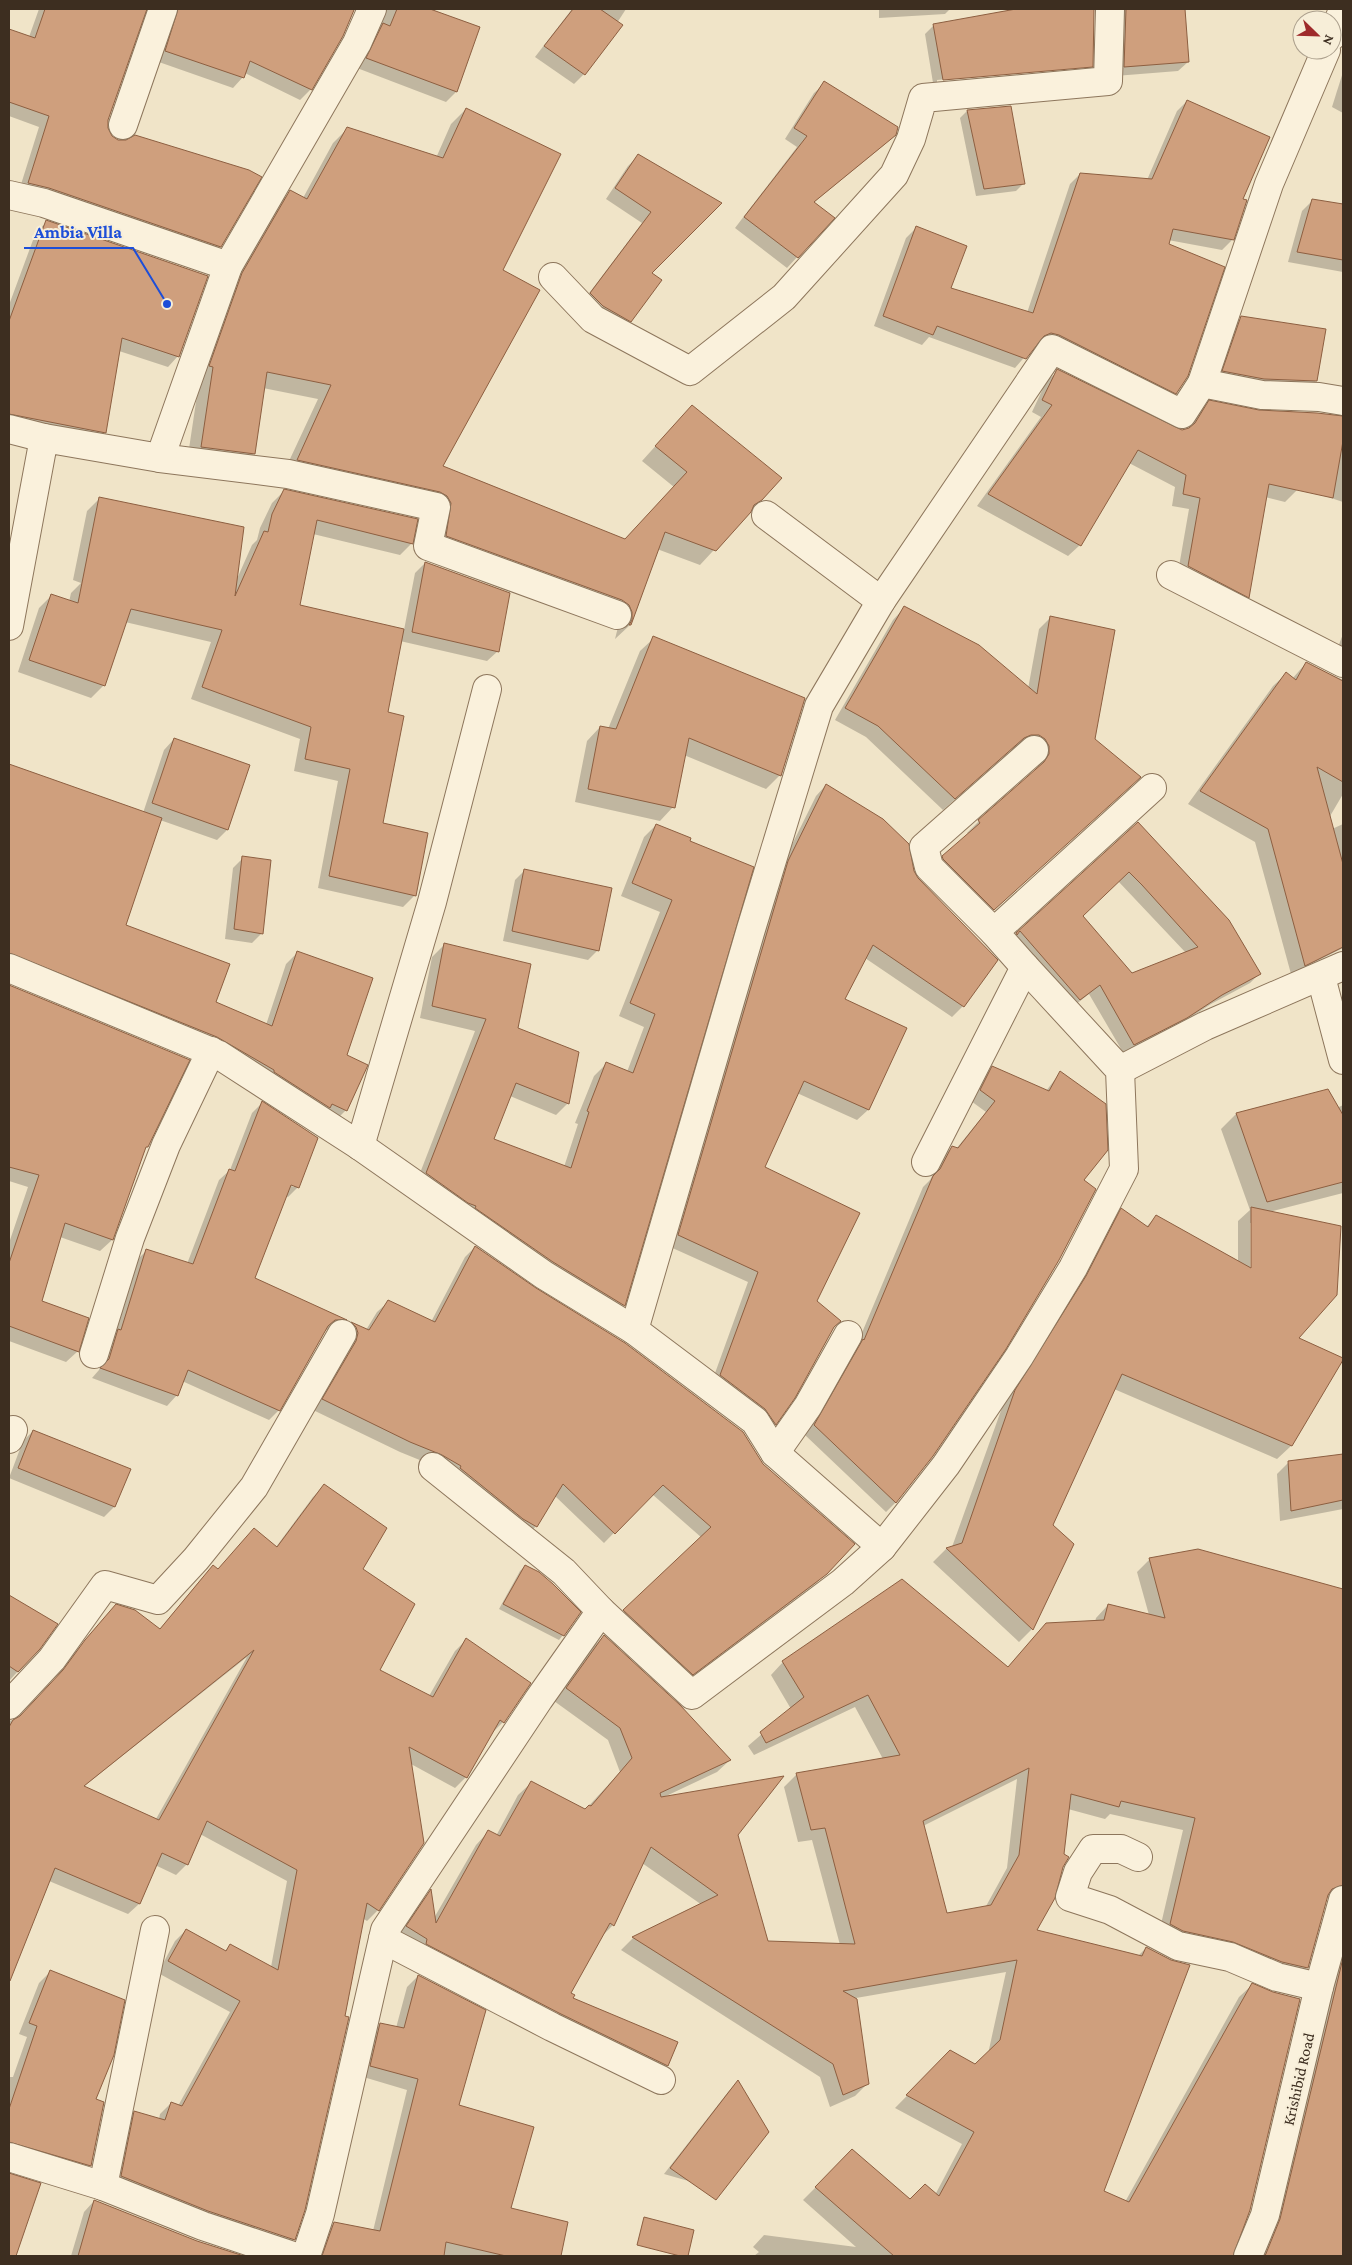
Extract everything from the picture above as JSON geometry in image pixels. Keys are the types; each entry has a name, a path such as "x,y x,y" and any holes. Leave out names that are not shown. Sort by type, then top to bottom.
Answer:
{"street":[{"path":"123,125 163,9"},
{"path":"160,458 228,266 357,43 372,9"},
{"path":"553,277 593,320 690,372 784,297 894,174 912,139 923,98 1108,81 1110,9"},
{"path":"634,1330 819,706 881,601 1052,349 1182,414 1202,383 1269,184 1322,60"},
{"path":"9,195 44,203 228,266"},
{"path":"1202,383 1262,395 1319,397 1343,401"},
{"path":"9,429 44,438 160,458 288,474 436,508 428,546 617,615"},
{"path":"9,626 44,438"},
{"path":"766,515 881,601"},
{"path":"1171,575 1343,663"},
{"path":"360,1146 432,902 487,689"},
{"path":"433,1467 564,1572 601,1611 692,1695 843,1582 882,1547 946,1465 1019,1358 1073,1268 1124,1169 1120,1070 994,932 929,866 924,847 1034,750"},
{"path":"994,932 1152,788"},
{"path":"926,1162 1025,967"},
{"path":"9,968 211,1051 360,1146 544,1275 634,1330 755,1420 775,1453 882,1547"},
{"path":"1120,1070 1205,1026 1332,971 1343,1060"},
{"path":"94,1354 130,1238 162,1154 211,1051"},
{"path":"9,1705 52,1659 105,1586 158,1600 196,1559 254,1487 342,1334"},
{"path":"775,1453 808,1406 848,1335"},
{"path":"306,2256 320,2214 383,1939 391,1922 601,1611"},
{"path":"1138,1857 1121,1849 1093,1849 1078,1872 1070,1896 1110,1910 1178,1946 1230,1957 1277,1977 1319,1987"},
{"name":"Krishibid Road","path":"1248,2256 1265,2215 1319,1987 1343,1900"},
{"path":"103,2186 155,1930"},
{"path":"383,1939 552,2027 661,2080"},
{"path":"9,2158 103,2186 203,2226 292,2256"}],"building":[{"path":"45,9 147,9 108,120 108,128 112,136 118,140 126,140 135,135 249,170 262,177 221,247 49,188 28,183 49,116 9,102 9,29 35,38"},
{"path":"178,9 354,10 343,36 312,90 250,61 244,78 165,51"},
{"path":"397,9 430,9 480,27 457,92 366,58 383,23 390,26"},
{"path":"573,9 600,9 623,25 585,75 544,46"},
{"path":"1016,9 1094,9 1093,67 943,80 933,24"},
{"path":"1126,9 1185,9 1189,62 1124,67"},
{"path":"824,81 898,127 896,135 814,202 835,218 798,258 744,217 807,136 794,128"},
{"path":"1187,100 1270,137 1243,199 1247,200 1234,240 1173,229 1169,244 1225,267 1188,376 1176,394 1059,335 1051,333 1044,336 1026,359 937,326 933,335 883,316 916,226 967,246 951,288 1033,313 1080,173 1152,179"},
{"path":"1011,106 1025,184 984,189 967,110"},
{"path":"466,108 561,154 503,270 540,290 443,466 625,539 687,472 655,446 692,405 782,478 762,500 754,505 751,512 716,551 665,532 631,625 629,625 632,620 632,612 629,605 622,600 446,536 451,503 447,496 440,492 297,460 331,385 267,372 255,454 201,447 213,367 209,366 242,273 290,190 307,199 347,127 443,158"},
{"path":"638,154 722,203 652,273 662,280 631,322 603,306 590,293 651,212 615,188"},
{"path":"1312,199 1343,204 1343,260 1297,252"},
{"path":"46,220 208,276 179,357 122,338 106,433 9,414 9,321"},
{"path":"1241,316 1326,329 1317,381 1264,379 1222,371"},
{"path":"1057,369 1182,430 1189,428 1195,423 1209,400 1259,410 1343,416 1343,441 1333,498 1269,484 1249,598 1188,566 1200,498 1183,494 1186,475 1138,450 1081,546 988,494 1052,405 1042,400"},
{"path":"284,489 418,519 413,544 317,520 300,605 404,629 388,712 404,716 383,823 428,833 416,896 329,876 350,769 305,759 311,727 202,687 222,630 131,609 105,686 29,660 51,594 78,603 99,497 244,527 235,596 264,531 268,532 272,514"},
{"path":"425,562 510,593 499,652 412,632"},
{"path":"904,606 979,645 1037,694 1050,616 1115,630 1095,739 1141,777 994,910 942,856 980,823 978,820 1044,762 1049,754 1049,746 1045,739 1039,735 1031,735 1024,738 955,799 878,726 845,708"},
{"path":"653,636 805,698 781,776 689,738 675,808 588,789 600,726 616,729"},
{"path":"1306,662 1343,681 1343,782 1317,767 1343,864 1343,947 1305,966 1268,829 1200,791 1286,672 1296,680"},
{"path":"174,738 250,765 228,830 152,803"},
{"path":"9,764 162,818 126,925 230,964 216,1002 272,1026 297,951 373,978 347,1055 368,1065 347,1111 332,1104 330,1108 274,1072 274,1070 217,1037 9,953"},
{"path":"826,784 883,819 909,844 914,871 918,878 998,960 964,1007 873,945 845,999 907,1028 869,1110 804,1081 765,1167 860,1213 817,1301 841,1321 834,1327 795,1398 776,1425 765,1409 720,1375 758,1272 678,1235 788,861"},
{"path":"1138,822 1229,920 1261,974 1222,995 1187,1018 1134,1045 1100,985 1080,1000 1020,931 1017,935 1016,933","holes":["1129,872 1198,947 1132,973 1083,916"]},
{"path":"656,824 691,838 690,841 754,867 625,1306 553,1262 475,1208 476,1206 468,1203 426,1173 486,1019 432,1006 444,943 531,964 518,1028 579,1052 569,1104 516,1083 494,1139 571,1168 589,1112 587,1111 606,1062 633,1073 655,1014 630,1003 672,900 632,883"},
{"path":"242,856 271,860 263,934 234,929"},
{"path":"524,869 612,888 599,951 512,931"},
{"path":"9,985 190,1060 148,1147 146,1147 113,1240 65,1223 42,1301 89,1318 79,1352 9,1326 9,1263 39,1175 9,1167"},
{"path":"992,1066 1049,1091 1060,1071 1106,1104 1108,1150 1084,1180 1096,1189 1059,1260 1006,1349 933,1456 896,1503 814,1425 864,1340 933,1176 940,1169 952,1146 958,1148 995,1101 980,1090"},
{"path":"1328,1089 1343,1115 1343,1182 1267,1202 1236,1113"},
{"path":"262,1101 318,1138 299,1188 291,1185 255,1278 347,1320 335,1320 328,1326 280,1411 188,1370 178,1396 100,1368 109,1359 118,1329 121,1330 146,1249 193,1264 229,1169 235,1171"},
{"path":"1251,1207 1341,1226 1337,1295 1299,1338 1343,1358 1343,1360 1292,1446 1122,1374 1053,1525 1074,1544 1033,1630 946,1548 962,1543 1015,1390 1086,1276 1121,1208 1148,1227 1156,1215 1251,1268"},
{"path":"475,1246 536,1288 625,1343 743,1432 763,1464 855,1544 827,1574 693,1675 623,1610 711,1527 663,1485 615,1534 563,1484 537,1527 523,1519 460,1468 461,1466 442,1455 410,1442 322,1399 356,1341 358,1333 356,1327 351,1322 369,1330 388,1300 435,1322"},
{"path":"33,1430 131,1469 115,1507 18,1468"},
{"path":"1343,1454 1343,1500 1291,1511 1288,1461"},
{"path":"324,1484 387,1528 363,1569 415,1604 380,1670 433,1697 466,1638 531,1683 504,1723 500,1720 467,1778 409,1747 424,1843 379,1911 367,1903 345,2016 349,2017 305,2210 295,2240 208,2211 121,2176 134,2111 165,2120 171,2102 182,2106 240,2001 168,1961 186,1929 226,1951 230,1944 278,1970 297,1870 207,1821 188,1865 162,1853 140,1904 55,1868 9,1980 9,1727 13,1720 20,1716 63,1670 85,1640 116,1604 135,1610 160,1629 213,1565 218,1569 254,1528 277,1547","holes":["254,1650 159,1820 84,1786"]},
{"path":"1198,1549 1343,1589 1343,1885 1332,1889 1328,1895 1308,1968 1282,1962 1233,1942 1183,1931 1170,1924 1195,1818 1121,1801 1119,1807 1071,1794 1064,1854 1069,1857 1063,1867 1055,1898 1037,1930 1142,1956 1146,1947 1171,1960 1190,1965 1104,2191 1129,2202 1252,1983 1273,1992 1300,1999 1250,2210 1233,2256 894,2256 815,2187 852,2149 910,2199 925,2184 939,2196 974,2132 906,2095 950,2050 975,2064 1000,2040 1017,1960 843,1991 857,1999 869,2084 843,2095 833,2064 632,1937 718,1895 651,1847 614,1926 610,1923 571,1993 575,1995 573,1998 678,2042 668,2066 559,2013 426,1944 427,1939 406,1926 431,1889 436,1923 488,1830 500,1836 531,1781 585,1809 589,1805 591,1806 632,1758 620,1728 566,1688 604,1635 680,1705 731,1760 660,1793 661,1797 784,1776 738,1835 768,1941 855,1944 825,1828 811,1830 796,1773 900,1755 868,1695 766,1743 760,1732 804,1697 782,1661 902,1579 1008,1667 1046,1623 1104,1620 1108,1604 1165,1618 1149,1558","holes":["1029,1768 1019,1855 991,1905 947,1913 923,1821"]},
{"path":"525,1565 539,1572 581,1612 564,1636 503,1604"},
{"path":"9,1595 58,1624 40,1649 18,1672 9,1666"},
{"path":"1343,1958 1343,2256 1265,2256 1280,2219"},
{"path":"50,1970 125,2000 114,2055 96,2099 104,2102 91,2166 9,2142 9,2109 37,2026 29,2023"},
{"path":"418,1975 486,2010 459,2105 534,2127 511,2208 568,2222 561,2256 506,2256 446,2242 444,2256 322,2256 334,2222 380,2231 418,2079 370,2066 380,2023 404,2028"},
{"path":"738,2080 769,2132 716,2200 670,2168"},
{"path":"9,2173 41,2183 16,2256 9,2256"},
{"path":"94,2200 197,2241 244,2256 78,2256"},
{"path":"644,2217 694,2230 688,2256 680,2256 637,2245"}],"place":[{"name":"Ambia Villa","path":"167,304"}]}
